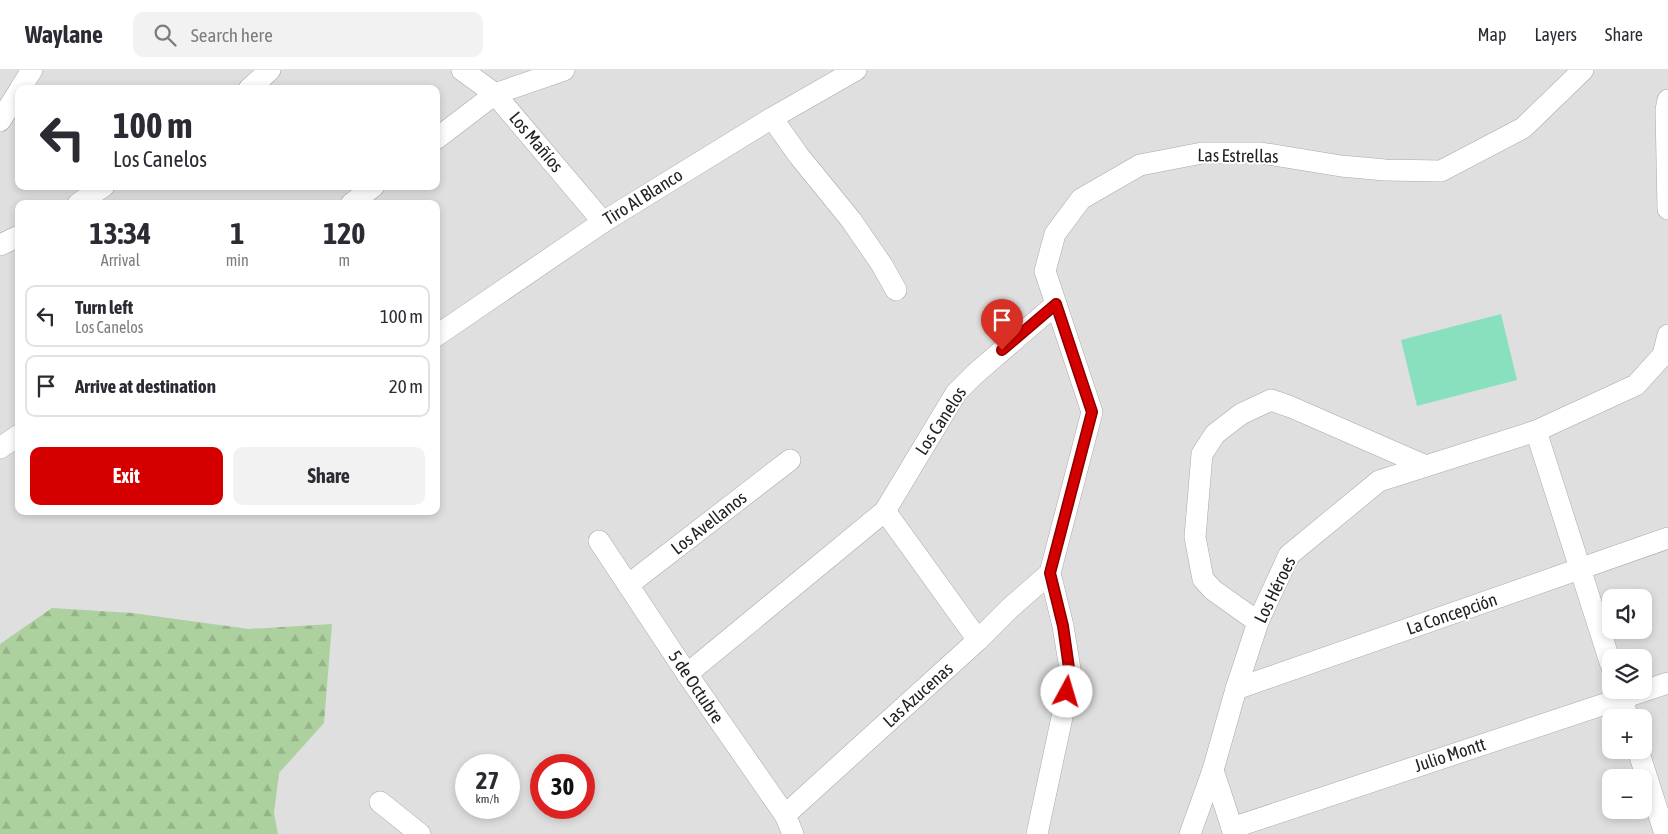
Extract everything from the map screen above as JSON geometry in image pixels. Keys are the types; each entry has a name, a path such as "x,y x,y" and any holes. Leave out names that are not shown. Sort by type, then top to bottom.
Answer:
{"street":[{"path":"23,85 32,70"},
{"path":"253,85 270,70"},
{"name":"Los Mañíos","path":"462,70 495,94 603,222"},
{"path":"440,136 495,94 564,70"},
{"name":"Tiro Al Blanco","path":"440,333 603,222 772,118 856,70"},
{"name":"Las Estrellas","path":"1037,834 1070,675 1063,626 1050,573 1092,412 1045,271 1054,234 1081,199 1140,166 1202,153 1261,153 1341,166 1440,171 1523,128 1583,70"},
{"path":"0,121 15,98"},
{"path":"1668,100 1666,127 1668,209"},
{"path":"772,118 799,156 852,220 896,290"},
{"path":"84,200 98,190"},
{"path":"356,200 369,190"},
{"path":"0,245 15,238"},
{"name":"Los Canelos","path":"687,674 885,511 956,393 975,374 1056,304"},
{"name":"Los Héroes","path":"1190,834 1213,770 1236,689 1258,622 1289,555 1379,481 1536,431 1636,385 1663,355 1668,335"},
{"path":"1258,622 1213,590 1203,579 1195,537 1202,454 1215,434 1241,414 1271,400 1426,466"},
{"path":"1536,431 1606,649"},
{"path":"0,448 15,438"},
{"name":"Los Avellanos","path":"628,585 790,460"},
{"path":"885,511 978,640"},
{"name":"La Concepción","path":"1236,689 1668,538"},
{"name":"5 de Octubre","path":"599,541 789,825"},
{"name":"Las Azucenas","path":"789,825 1010,608 1050,573"},
{"name":"Julio Montt","path":"1233,831 1623,702 1668,683"},
{"path":"1641,759 1665,833"},
{"path":"1213,770 1233,831"},
{"path":"380,802 420,834"}],"shaded area":[{"path":"0,70 1668,70 1668,834 0,834"}],"green space":[{"path":"1501,314 1517,380 1417,406 1401,340"},
{"path":"52,608 132,613 249,629 332,624 324,723 279,773 274,813 278,834 0,834 0,644"}],"route":[{"path":"1002,350 1056,304 1092,412 1050,573 1063,626 1070,675 1067,692"}]}
